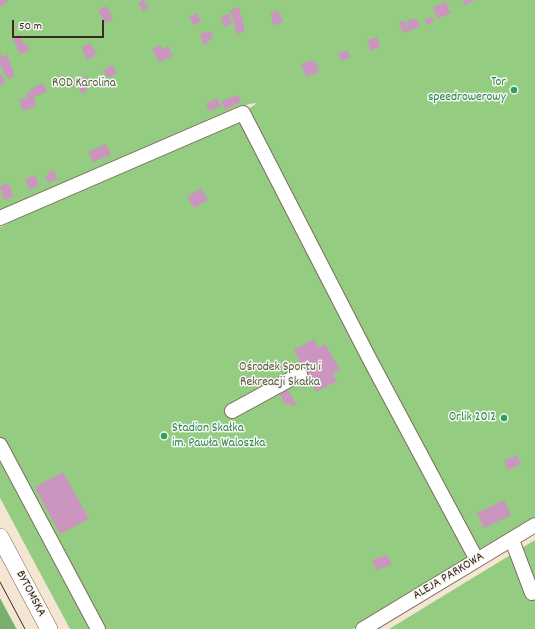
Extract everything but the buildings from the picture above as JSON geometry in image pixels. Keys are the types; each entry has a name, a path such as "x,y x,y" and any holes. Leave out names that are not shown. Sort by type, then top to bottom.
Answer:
{"main road":[{"name":"BYTOMSKA","path":"0,537 49,629"}],"street":[{"path":"0,218 243,113 369,358 477,560"},
{"path":"232,411 300,374"},
{"path":"0,445 98,629"},
{"name":"ALEJA PARKOWA","path":"363,629 535,525"},
{"path":"512,540 532,593"}],"green space":[{"name":"Ośrodek Sportu i Rekreacji Skałka","path":"0,0 535,0 535,516 353,629 70,629 0,498 0,227 243,113 257,103 249,104 0,211"},
{"path":"535,540 535,629 389,629 430,604"},
{"path":"0,598 16,628 17,629 0,629"}],"tram line":[{"path":"0,582 25,629"}],"place":[{"name":"Tor speedrowerowy","path":"514,90"},
{"name":"Orlik 2012","path":"504,418"},
{"name":"Stadion Skałka im. Pawła Waloszka","path":"164,436"}],"park label":[{"name":"ROD Karolina","path":"84,84"}]}
